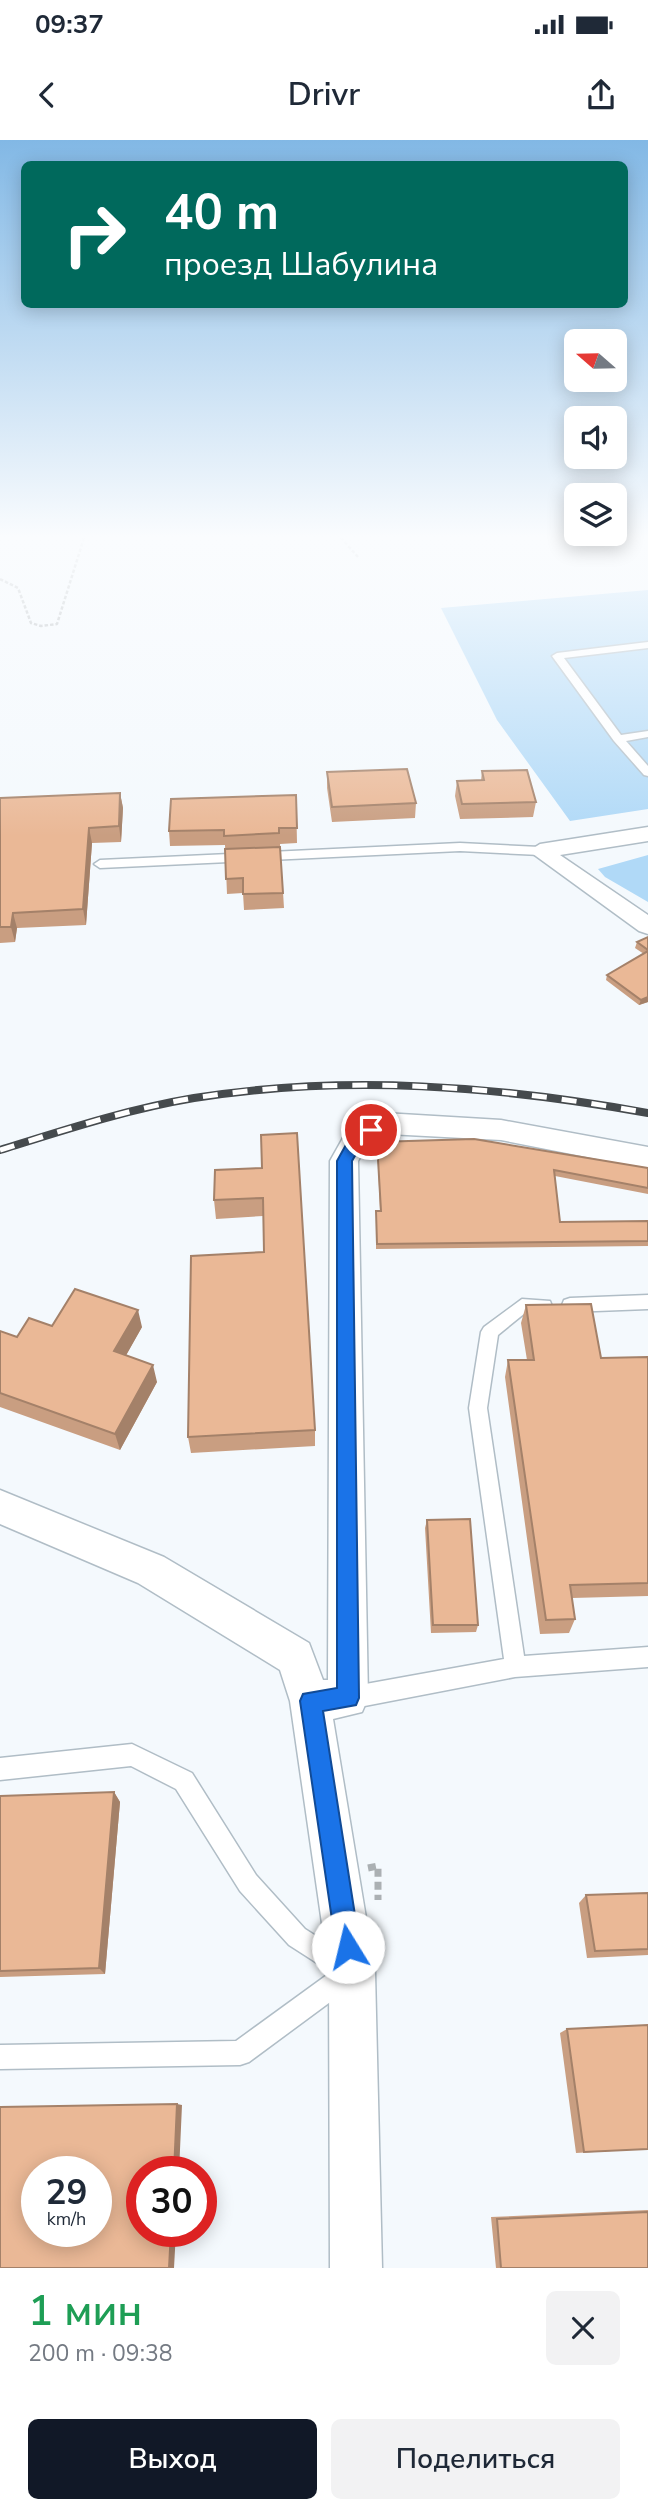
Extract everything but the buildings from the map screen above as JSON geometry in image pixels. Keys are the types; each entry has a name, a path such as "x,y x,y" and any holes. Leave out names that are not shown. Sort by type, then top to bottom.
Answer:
{"street":[{"path":"540,851 648,834"},
{"path":"540,851 648,926"},
{"path":"356,2268 352,1972 337,1872 329,1700 344,1161 358,1136 384,1124 501,1130 648,1158"},
{"path":"0,1507 150,1570 295,1657 329,1700"}],"lane":[{"path":"648,645 556,656 648,773"},
{"path":"618,738 648,734"},
{"path":"100,864 460,847 540,851"},
{"path":"516,1667 478,1408 490,1332 523,1307 648,1302"},
{"path":"329,1700 516,1667 648,1657"},
{"path":"0,1769 132,1755 184,1781 248,1883 297,1937 352,1972 240,2053 0,2057"}],"path":[{"path":"337,1872 378,1866 379,1908"}],"shaded area":[{"path":"456,637 648,637 648,809 570,821 497,720"},
{"path":"648,855 648,902 605,877 598,869"}],"railway":[{"path":"0,1150 96,1121 169,1103 308,1086 422,1086 479,1090 648,1113"}],"route":[{"path":"348,1947 310,1701 348,1698 344,1161 358,1136 371,1130"}]}
